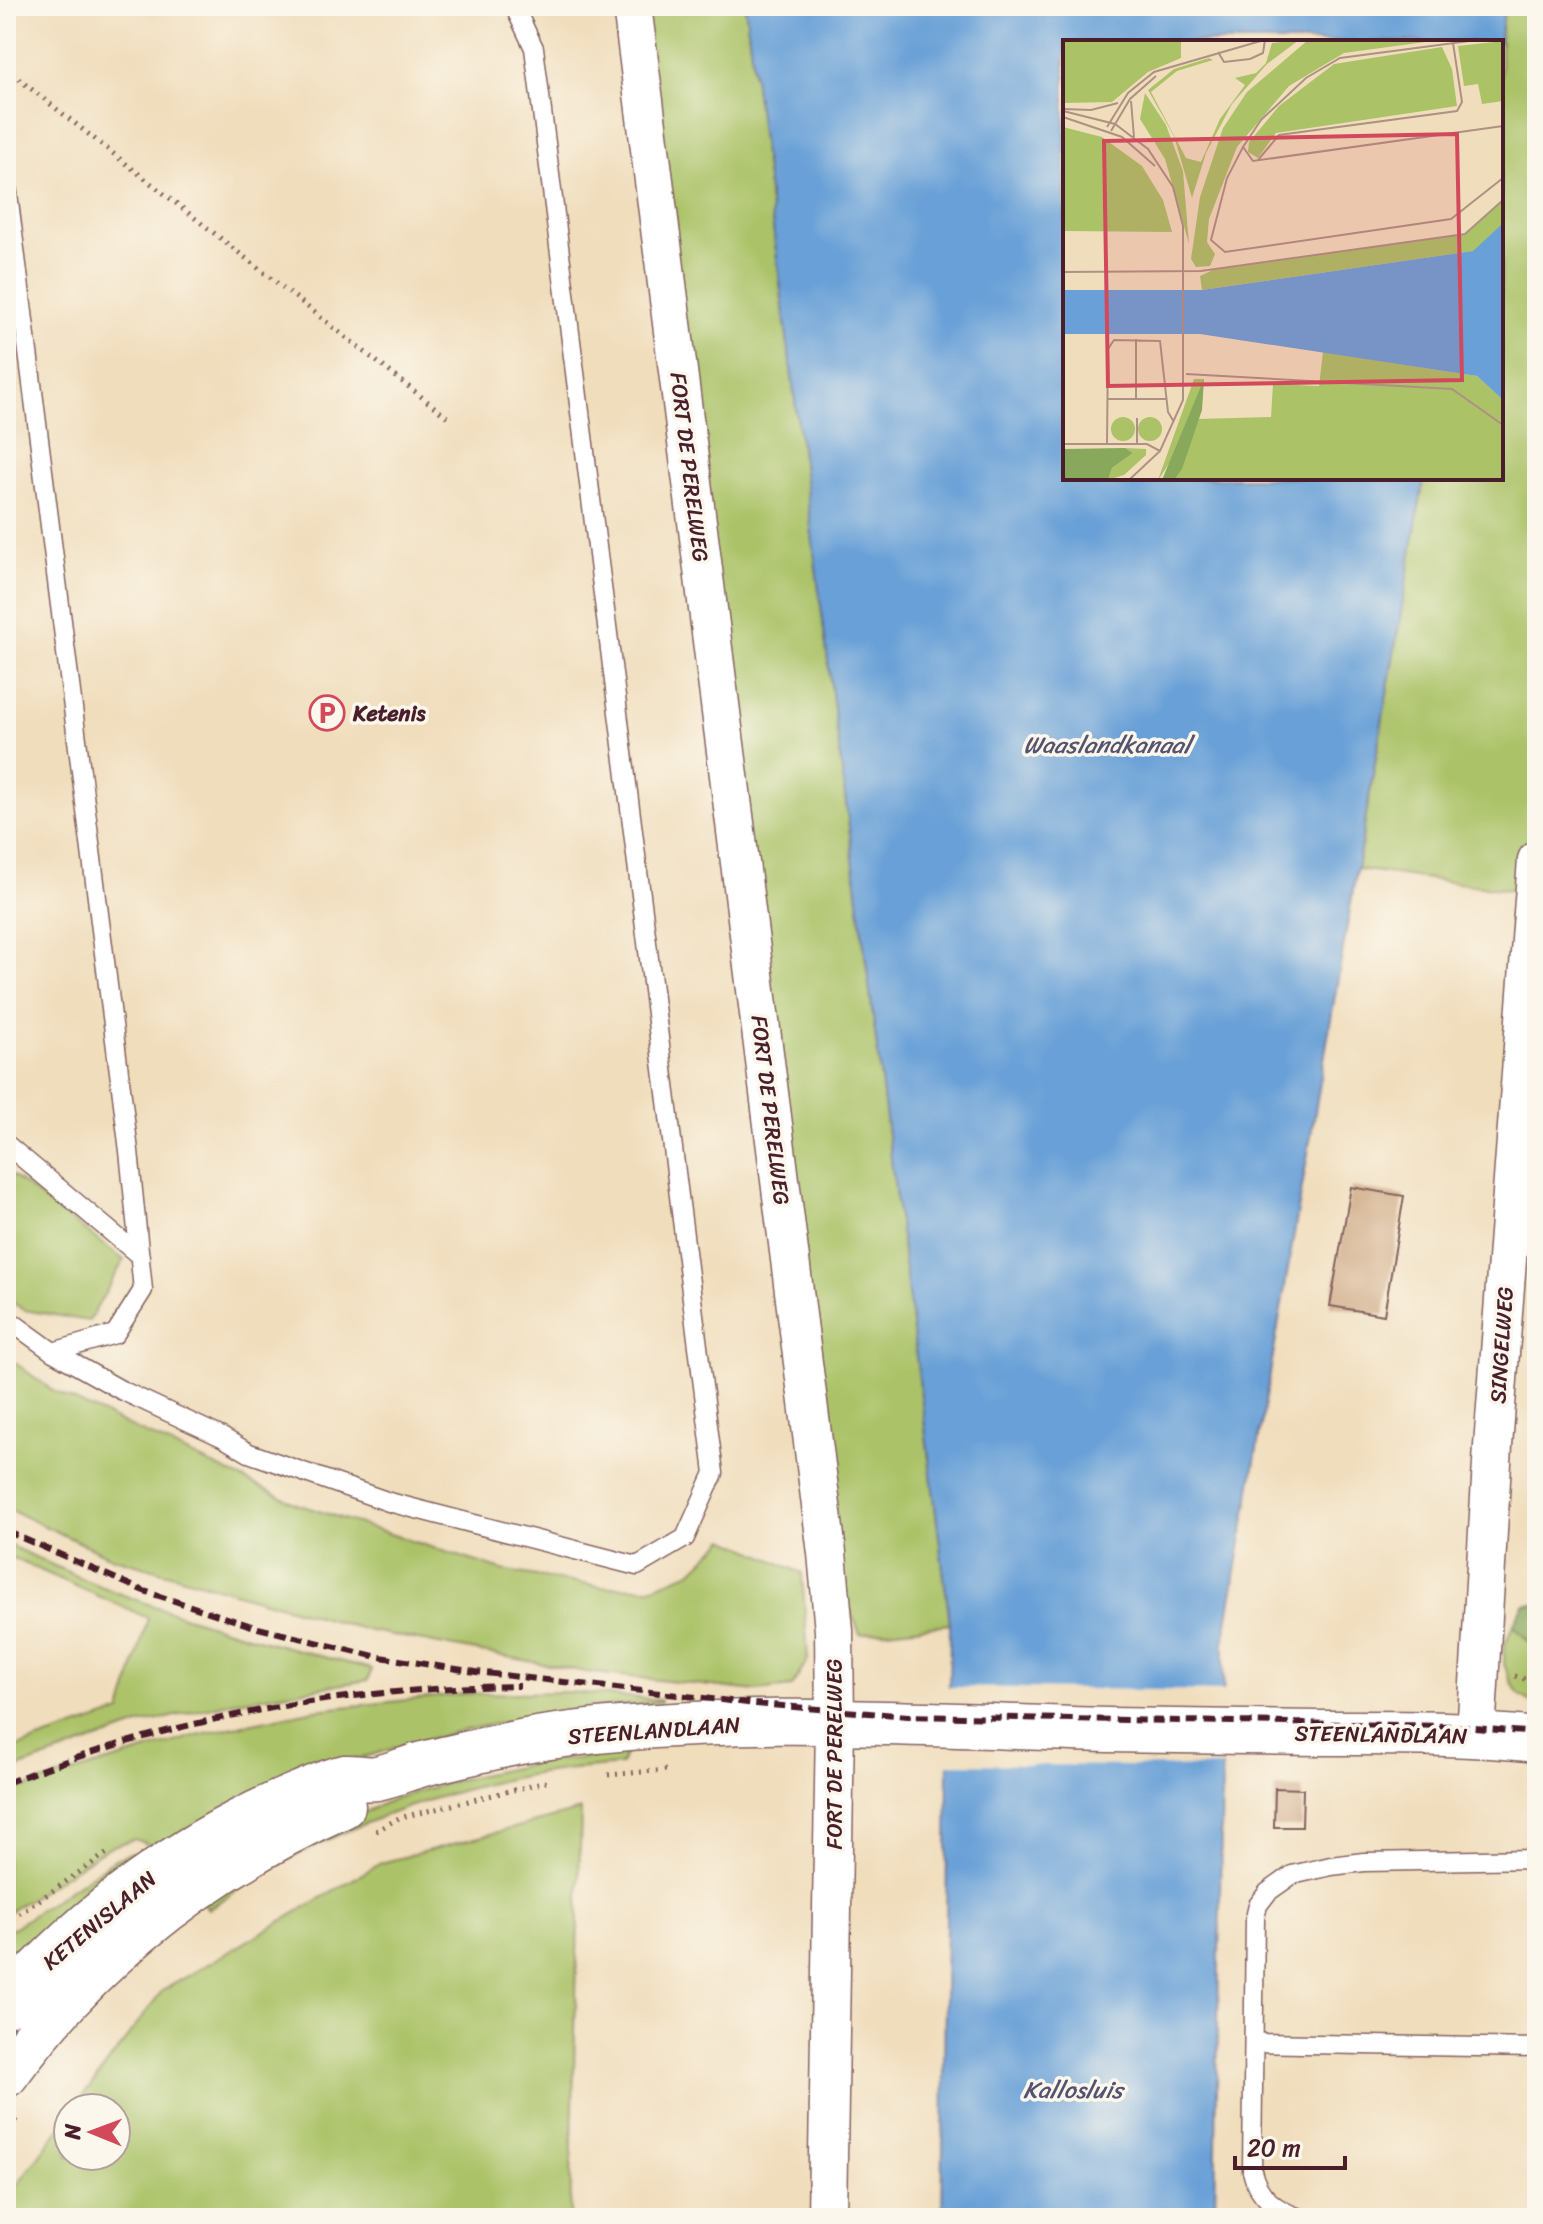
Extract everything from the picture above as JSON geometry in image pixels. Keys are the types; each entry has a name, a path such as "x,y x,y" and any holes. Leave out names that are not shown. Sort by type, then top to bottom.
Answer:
{"main road":[{"name":"STEENLANDLAAN","path":"200,1844 297,1794 346,1777 374,1779 463,1755 548,1737 667,1727 835,1723 1419,1733 1537,1740"},
{"name":"STEENLANDLAAN","path":"6,2075 61,2007 108,1958 182,1897 274,1841 362,1797 374,1779"},
{"name":"KETENISLAAN","path":"6,2005 59,1948 109,1906 160,1868 200,1844"}],"street":[{"name":"FORT DE PERELWEG","path":"632,6 827,1553 834,1631 827,2218"},
{"name":"SINGELWEG","path":"1476,1735 1493,1446 1537,860"}],"lane":[{"path":"6,1318 53,1352 121,1390 222,1437 249,1453 389,1502 637,1566 685,1538 714,1473 534,48 514,6"},
{"path":"6,178 129,1151 143,1290 115,1334 53,1352"},
{"path":"6,1144 140,1256"},
{"path":"1300,2218 1282,2212 1265,2198 1255,2184 1252,2171 1255,1918 1258,1905 1268,1892 1292,1875 1364,1862 1537,1859"},
{"path":"1254,2043 1537,2048"}],"path":[{"path":"6,69 447,417"},
{"path":"604,1775 677,1769"},
{"path":"373,1833 399,1818 560,1778"}],"green space":[{"path":"632,6 745,6 950,1624 860,1634 827,1553"},
{"path":"1505,6 1537,6 1537,894 1357,869 1424,480 1503,480 1503,40 1499,40"},
{"path":"6,1171 124,1260 89,1321 24,1310 6,1298"},
{"path":"6,1356 53,1391 297,1504 502,1570 600,1587 651,1588 691,1572 725,1539 802,1573 808,1659 792,1687 756,1691 586,1672 366,1630 111,1557 6,1508"},
{"path":"6,1544 90,1582 194,1620 372,1669 368,1680 237,1701 142,1724 6,1772 6,1751 121,1712 148,1618 6,1555"},
{"path":"1537,1604 1537,1650 1513,1625 1524,1605"},
{"path":"1513,1625 1537,1650 1537,1706 1519,1694 1504,1664 1505,1644"},
{"path":"569,1692 661,1702 590,1708 459,1731 327,1769 158,1848 134,1839 107,1848 6,1914 6,1795 201,1734 315,1710 464,1694"},
{"path":"625,1754 621,1765 552,1771 503,1780 399,1810 310,1848 208,1909 202,1902 395,1798 461,1779 541,1762"},
{"path":"581,1810 570,2218 6,2218 6,2200 52,2138 52,2172 132,2172 132,2092 86,2092 162,1991 381,1863"},
{"path":"130,1853 142,1856 6,1978 6,1933 115,1859"}],"water":[{"name":"Waaslandkanaal","path":"745,6 1505,6 1499,40 1063,40 1063,480 1424,480 1224,1641 1215,2218 942,2218 950,1624"}],"pier":[{"path":"945,1687 1227,1691 1226,1767 945,1764"}],"building":[{"path":"1351,1187 1404,1196 1384,1315 1330,1306"},
{"path":"1275,1788 1303,1789 1302,1827 1274,1827"}],"railway":[{"path":"6,1531 144,1591 258,1628 374,1656 476,1672 756,1704 908,1716 1449,1726 1537,1733"},
{"path":"6,1783 132,1740 258,1710 387,1693 520,1686"}],"place":[{"name":"Ketenis","path":"327,713"}],"water label":[{"name":"Kallosluis","path":"1073,2090"}]}
